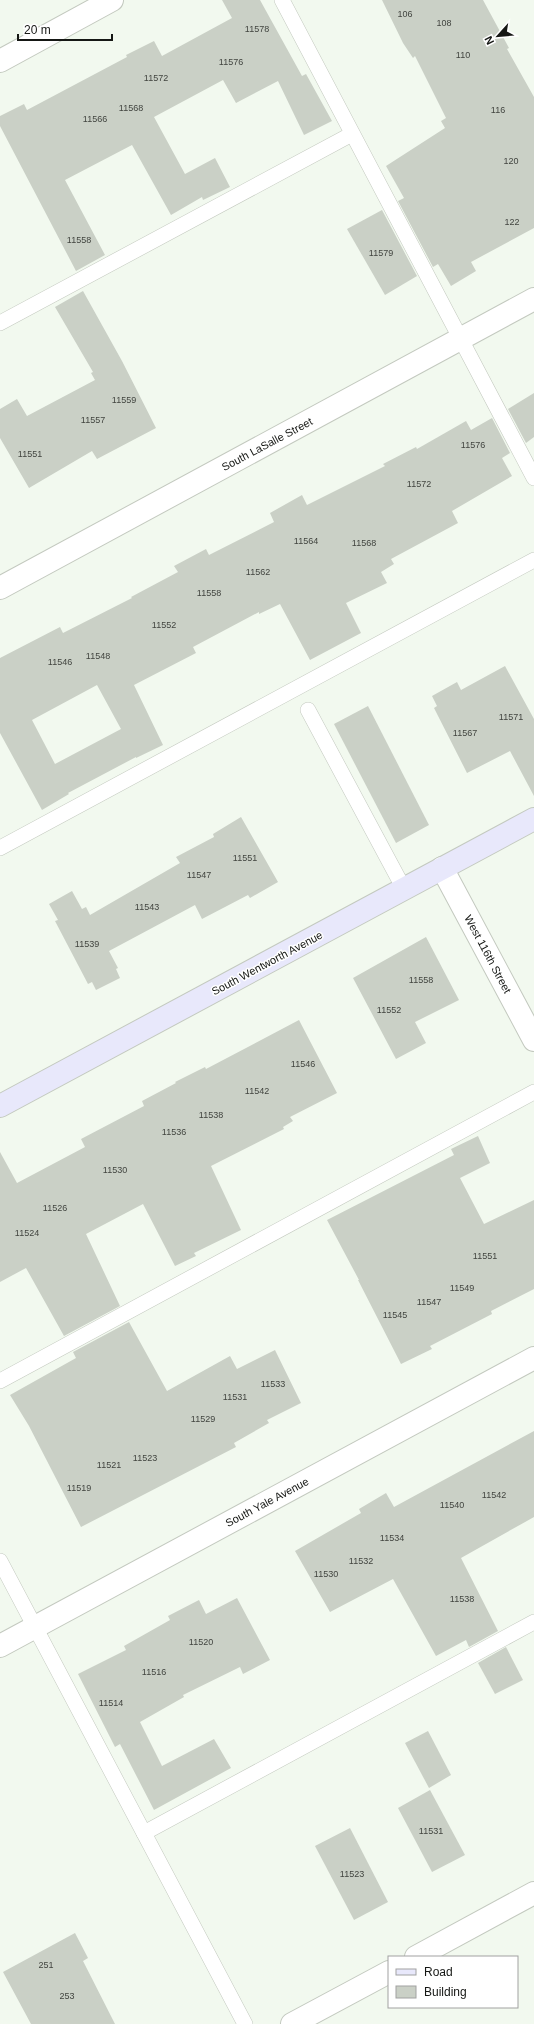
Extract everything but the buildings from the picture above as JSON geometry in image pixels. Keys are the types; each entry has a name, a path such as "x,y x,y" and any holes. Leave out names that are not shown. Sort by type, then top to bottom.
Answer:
{"street":[{"path":"0,60 112,0"},
{"name":"South LaSalle Street","path":"0,588 534,299"},
{"name":"South Wentworth Avenue","path":"0,1106 534,819"},
{"name":"West 116th Street","path":"442,868 534,1040"},
{"name":"South Yale Avenue","path":"0,1646 534,1358"},
{"path":"418,1956 534,1893"},
{"path":"292,2024 388,1973"}],"lane":[{"path":"282,0 534,478"},
{"path":"0,323 352,134"},
{"path":"0,848 534,560"},
{"path":"308,710 404,889"},
{"path":"0,1382 534,1092"},
{"path":"0,1561 245,2024"},
{"path":"144,1833 534,1622"}]}
